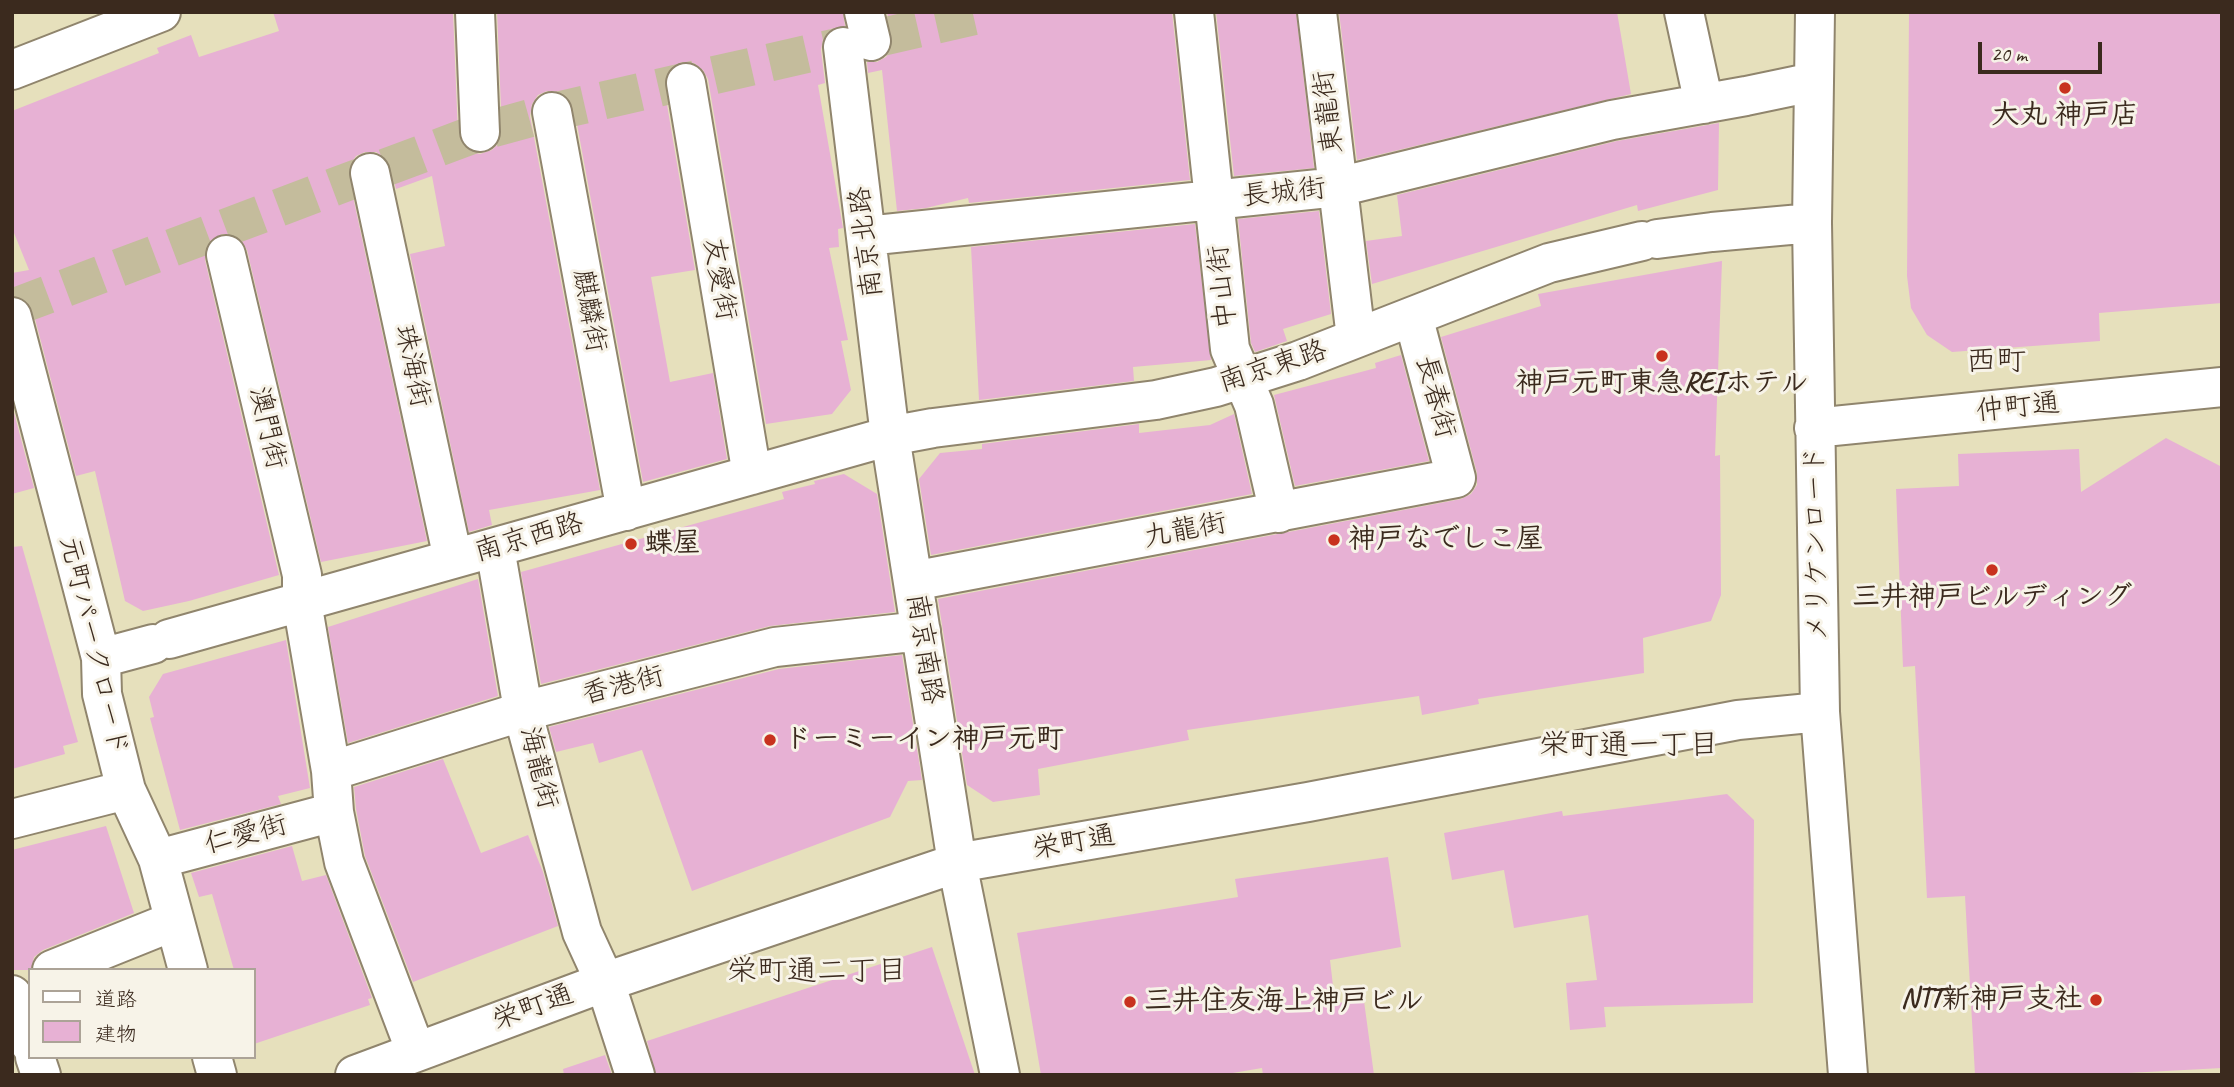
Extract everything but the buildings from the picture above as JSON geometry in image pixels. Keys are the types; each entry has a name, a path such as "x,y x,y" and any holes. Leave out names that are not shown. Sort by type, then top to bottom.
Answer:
{"street":[{"path":"12,70 160,12"},
{"path":"475,12 480,132"},
{"name":"中山街","path":"1194,12 1230,349 1254,405 1279,513"},
{"name":"東龍街","path":"1317,12 1356,338"},
{"path":"1684,12 1699,104"},
{"name":"メリケンロード","path":"1815,12 1812,223 1820,712 1848,1075"},
{"name":"南京北路","path":"859,34 866,236 890,436"},
{"name":"長城街","path":"866,236 1338,187 1612,120 1813,82"},
{"name":"友愛街","path":"686,83 752,475"},
{"name":"麒麟街","path":"552,112 625,510"},
{"name":"珠海街","path":"370,173 453,559"},
{"name":"南京東路","path":"890,436 1191,394 1298,361 1549,264 1649,240 1812,223"},
{"name":"澳門街","path":"226,255 302,575 302,602 344,862 416,1052"},
{"name":"長春街","path":"1413,316 1456,478"},
{"name":"元町パークロード","path":"12,317 101,659 102,694 127,790 158,859 187,968"},
{"name":"仲町通","path":"1814,428 2222,387"},
{"name":"南京西路","path":"101,659 890,436"},
{"name":"南京南路","path":"890,436 957,863 1000,1075"},
{"name":"九龍街","path":"913,581 1456,478"},
{"name":"海龍街","path":"495,548 525,721 582,932 605,982 635,1075"},
{"name":"香港街","path":"331,771 524,711 775,648 921,631"},
{"name":"栄町通","path":"355,1075 605,982 957,863 1321,800 1738,720 1820,712"},
{"path":"12,819 127,790"},
{"name":"仁愛街","path":"158,859 334,812"},
{"path":"57,968 174,921"},
{"path":"12,995 28,1039"}],"tunnel":[{"path":"12,308 480,132 552,112 992,12"}],"place":[{"name":"大丸 神戸店","path":"2065,88"},
{"name":"神戸元町東急REIホテル","path":"1662,356"},
{"name":"神戸なでしこ屋","path":"1334,540"},
{"name":"蝶屋","path":"631,544"},
{"name":"三井神戸ビルディング","path":"1992,570"},
{"name":"ドーミーイン神戸元町","path":"770,740"},
{"name":"NTT新神戸支社","path":"2096,1000"},
{"name":"三井住友海上神戸ビル","path":"1130,1002"}],"district":[{"name":"西町","path":"1996,362"},
{"name":"栄町通一丁目","path":"1629,746"},
{"name":"栄町通二丁目","path":"817,972"}]}
